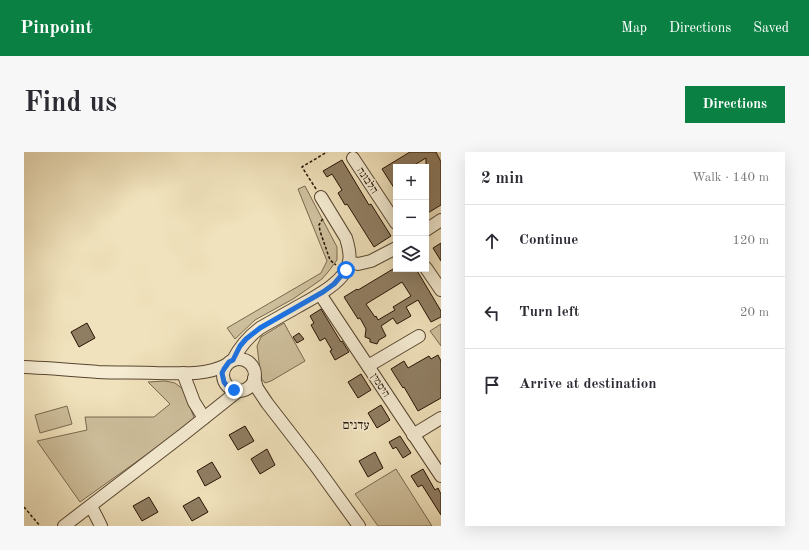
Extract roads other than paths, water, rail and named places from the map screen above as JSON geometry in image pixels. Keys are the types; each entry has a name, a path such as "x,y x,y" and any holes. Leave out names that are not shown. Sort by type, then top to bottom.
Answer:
{"street":[{"name":"הלבונה","path":"353,158 393,218"},
{"path":"215,410 220,401 224,382 222,373 240,346 248,337 260,328 320,294 334,284 341,277 348,265 348,245 346,238 321,197"},
{"path":"429,228 441,220"},
{"path":"348,265 371,261 393,250"},
{"path":"429,272 441,290"},
{"name":"היסמין","path":"320,294 441,476"},
{"path":"368,366 419,336"},
{"path":"64,526 239,391 250,387 253,383 254,371 247,355 246,348 248,337"},
{"path":"24,367 99,372 183,373 219,369 229,362 238,359 242,359 251,364"},
{"path":"200,372 208,373 214,376 224,382 230,389 254,395 267,403"},
{"path":"183,373 194,402 204,418"},
{"path":"254,378 257,388 267,403 315,465 359,526"},
{"path":"413,435 441,418"},
{"path":"91,506 102,526"}],"district":[{"name":"עדנים","path":"356,424"}]}
